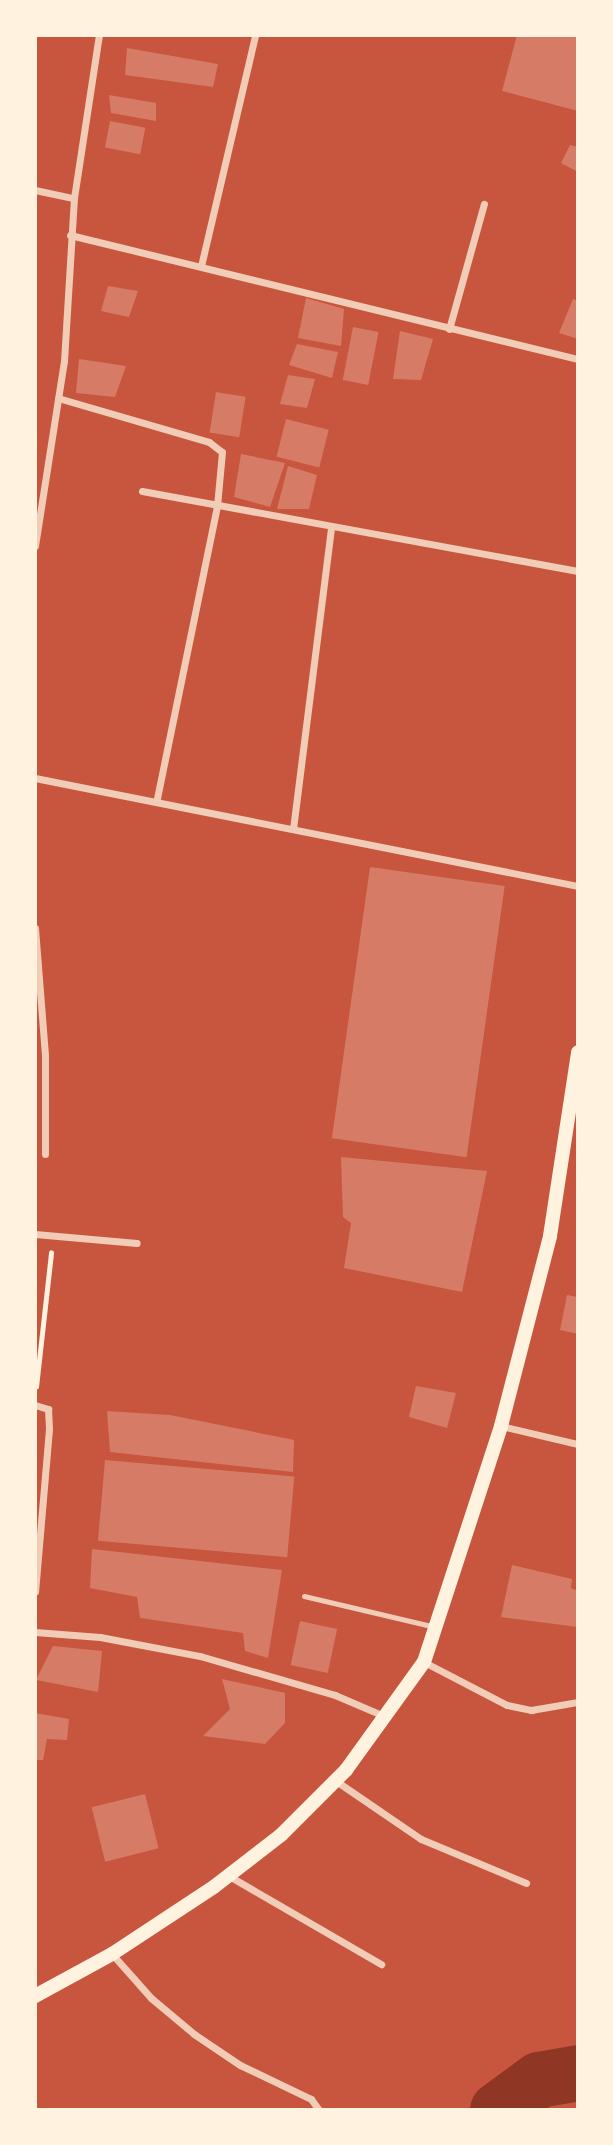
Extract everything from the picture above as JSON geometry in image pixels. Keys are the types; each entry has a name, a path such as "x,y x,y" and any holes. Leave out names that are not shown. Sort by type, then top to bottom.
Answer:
{"main road":[{"path":"35,1996 112,1954 228,1876 306,1814 387,1718 424,1662 438,1628 501,1426 550,1236 578,1052"}],"street":[{"path":"35,546 58,398 74,198 99,35"},
{"path":"201,266 255,35"},
{"path":"35,190 74,198"},
{"path":"449,329 484,204"},
{"path":"71,235 578,359"},
{"path":"58,398 218,447 223,457 217,506 156,802"},
{"path":"142,491 331,529 578,571"},
{"path":"293,829 331,529"},
{"path":"35,778 578,886"},
{"path":"35,928 45,1055 45,1154"},
{"path":"35,1054 45,1055"},
{"path":"35,1234 136,1243"},
{"path":"35,1405 48,1409 49,1429 35,1591"},
{"path":"501,1426 578,1444"},
{"path":"35,1632 100,1637 200,1656 322,1691 387,1718"},
{"path":"424,1662 507,1704 531,1710 578,1702"},
{"path":"336,1781 421,1839 526,1883"},
{"path":"228,1876 381,1964"},
{"path":"112,1954 151,1998 194,2034 240,2065 312,2099 318,2110"}],"lane":[{"path":"304,1596 438,1628"}],"path":[{"path":"35,1398 53,1236"}],"building":[{"path":"517,35 578,36 578,111 502,91"},
{"path":"127,48 218,64 213,87 125,75"},
{"path":"109,95 156,103 156,121 111,113"},
{"path":"110,121 145,128 140,154 105,148"},
{"path":"570,145 578,147 578,172 561,163"},
{"path":"108,286 138,291 129,317 101,311"},
{"path":"306,298 344,309 341,346 298,338"},
{"path":"573,299 578,301 578,339 559,333"},
{"path":"353,327 379,332 368,385 343,380"},
{"path":"400,331 433,339 421,380 393,379"},
{"path":"297,344 338,352 332,378 289,365"},
{"path":"79,359 126,366 115,397 76,393"},
{"path":"288,375 315,379 307,408 280,404"},
{"path":"216,392 246,397 239,437 210,432"},
{"path":"286,419 329,430 319,467 277,457"},
{"path":"241,454 285,463 270,507 234,497"},
{"path":"288,466 317,475 309,509 277,509"},
{"path":"370,867 505,886 467,1157 332,1138"},
{"path":"341,1157 487,1171 462,1292 344,1268 351,1223 343,1217"},
{"path":"567,1295 578,1297 578,1334 560,1330"},
{"path":"416,1386 456,1393 447,1428 409,1417"},
{"path":"107,1411 170,1415 294,1440 293,1472 110,1452"},
{"path":"105,1460 294,1477 287,1557 98,1541"},
{"path":"92,1549 282,1570 268,1658 245,1651 243,1633 140,1618 137,1597 90,1588"},
{"path":"512,1565 572,1579 571,1588 578,1591 578,1627 501,1617"},
{"path":"300,1621 337,1629 328,1673 291,1665"},
{"path":"53,1646 102,1651 98,1692 36,1680"},
{"path":"222,1679 285,1693 285,1723 265,1744 203,1736 230,1709"},
{"path":"35,1713 69,1719 67,1740 47,1739 43,1760 35,1760"},
{"path":"145,1794 159,1848 105,1862 92,1807"}],"waterway":[{"path":"498,2110 539,2080 578,2073"}]}
